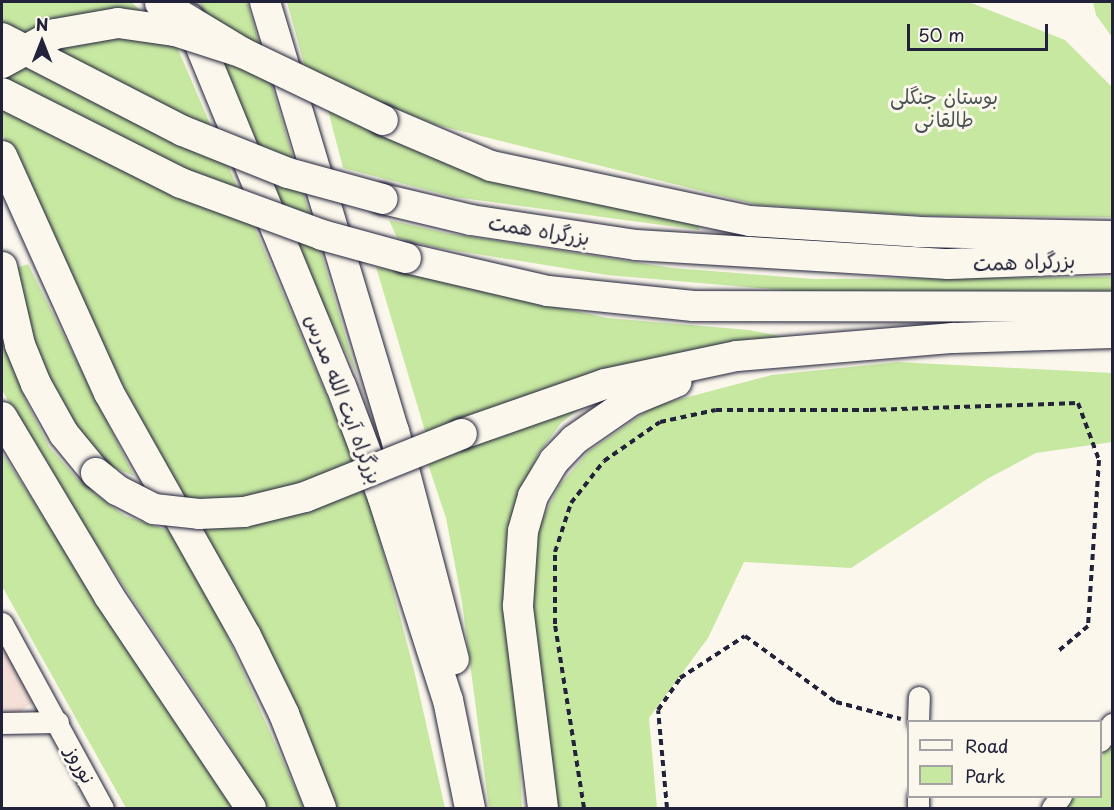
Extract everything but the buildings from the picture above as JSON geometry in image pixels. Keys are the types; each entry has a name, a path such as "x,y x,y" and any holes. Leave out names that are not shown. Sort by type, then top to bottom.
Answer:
{"highway":[{"path":"167,2 243,53"},
{"name":"بزرگراه آیت الله مدرس","path":"167,2 207,71 341,386 436,662 461,754 470,808"},
{"path":"265,2 394,431 434,575 453,654 461,754"},
{"path":"2,63 55,34 118,23 175,31 243,53 383,120 491,166 750,221 918,232 1113,236"},
{"name":"بزرگراه همت","path":"2,38 183,132 288,173 471,220 636,245 948,264 1113,258"},
{"path":"2,93 181,183 322,236 548,291 693,306 1113,307"},
{"path":"2,156 109,393 246,636 288,725 321,808"},
{"path":"2,267 20,345 36,384 64,434 96,473 117,490 154,509 199,514 244,512 305,497 462,434 564,397 653,372 736,356 776,355 942,339 1113,333"},
{"path":"543,808 518,606 523,531 533,496 554,461 574,440 632,400 675,382 776,355"},
{"path":"2,417 109,596 250,808"}],"lane":[{"name":"نوروز","path":"2,623 103,808"},
{"path":"913,720 919,697"},
{"path":"2,723 58,722"},
{"path":"1102,740 1113,724"}],"path":[{"path":"584,808 555,624 555,552 571,502 604,461 660,422 716,410 870,410 1078,403 1099,460 1088,626 1059,650"},
{"path":"667,808 658,710 680,678 745,636 836,702 869,713 908,720"}],"shaded area":[{"path":"2,643 34,701 19,713 2,713"}],"green space":[{"path":"2,2 131,2 174,40 366,487 414,670 445,808 335,808 246,605 199,528 77,299 2,133"},
{"path":"200,2 247,2 357,375 269,193"},
{"name":"بوستان جنگلی طالقانی","path":"287,2 969,2 1065,40 1112,87 1112,217 929,216 758,205 433,124 306,71"},
{"path":"1093,2 1112,2 1112,37 1096,15"},
{"path":"328,110 700,220 699,230 454,197 343,168"},
{"path":"389,220 446,233 673,268 813,279 1112,277 1112,291 794,291 607,275 439,248 397,238"},
{"path":"28,264 134,476 106,464 45,384 10,270"},
{"path":"376,267 607,318 749,330 785,337 428,441"},
{"path":"2,324 25,399 49,447 80,482 125,516 170,531 215,609 304,808 266,808 224,736 56,484 2,390"},
{"path":"898,362 1112,373 1112,442 1036,453 987,479 851,568 744,562 708,638 649,718 657,808 555,808 529,590 535,534 559,486 588,452 654,406 772,375"},
{"path":"589,401 561,423 538,454 522,492 517,709 522,808 489,808 462,602 446,518 426,458"},
{"path":"2,453 100,603 240,808 126,808 2,586"},
{"path":"1112,741 1112,808 1065,808 1072,798 1102,798 1102,756"}]}
